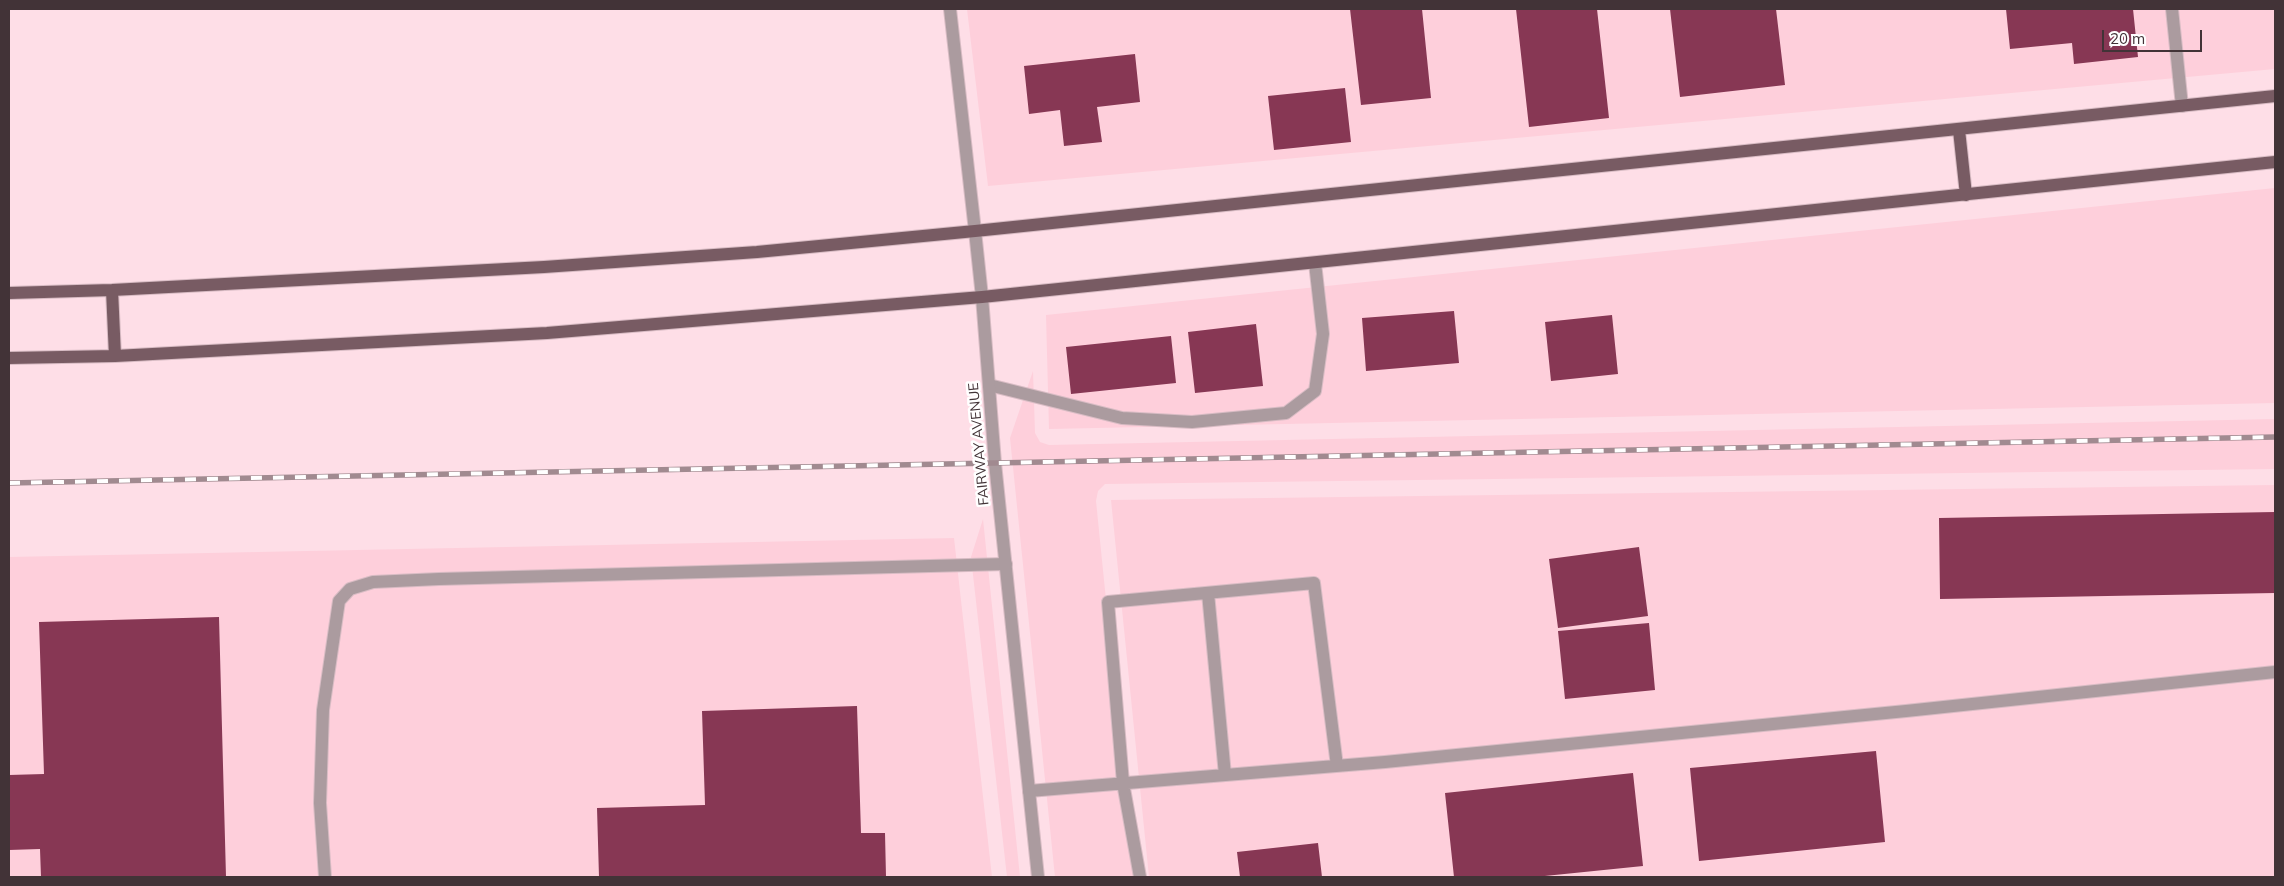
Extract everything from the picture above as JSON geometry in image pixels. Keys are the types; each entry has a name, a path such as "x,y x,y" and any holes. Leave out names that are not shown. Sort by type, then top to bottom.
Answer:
{"main road":[{"path":"9,293 112,290 573,265 757,252 974,232 2275,96"},
{"path":"1959,130 1966,195"},
{"path":"9,358 115,356 547,333 982,298 2275,162"},
{"path":"112,290 115,356"}],"street":[{"name":"FAIRWAY AVENUE","path":"950,9 982,298 995,463 1038,877"},
{"path":"2172,9 2182,106"},
{"path":"989,385 1122,418 1192,422 1286,413 1315,391 1323,334 1315,263"},
{"path":"325,877 320,803 324,710 339,601 350,589 373,582 439,579 1006,564"},
{"path":"1140,877 1124,784 1108,602 1314,584 1337,766"},
{"path":"1208,593 1225,775"},
{"path":"1029,791 1337,766 1896,712 2275,672"}],"shaded area":[{"path":"967,9 2275,9 2275,69 988,186"},
{"path":"2275,188 2275,403 1049,429 1046,315"},
{"path":"1033,371 1035,433 1040,442 1049,445 2275,419 2275,469 1105,484 1098,491 1096,501 1134,877 1055,877 1010,438"},
{"path":"2275,485 2275,877 1149,877 1111,500"},
{"path":"983,519 1020,877 1007,877 971,557"},
{"path":"954,538 992,877 9,877 9,557"}],"building":[{"path":"1350,9 1422,9 1431,98 1361,105"},
{"path":"1516,9 1597,9 1609,118 1529,127"},
{"path":"1670,9 1776,9 1785,85 1680,97"},
{"path":"2006,9 2133,9 2138,57 2074,64 2072,43 2010,49"},
{"path":"1135,54 1140,102 1097,107 1102,142 1064,146 1060,110 1029,114 1024,66"},
{"path":"1345,88 1351,142 1274,150 1268,96"},
{"path":"1454,311 1459,363 1366,371 1362,318"},
{"path":"1612,315 1618,374 1551,381 1545,322"},
{"path":"1256,324 1263,386 1195,393 1188,332"},
{"path":"1171,336 1176,383 1071,394 1066,347"},
{"path":"2275,512 2275,593 1940,599 1939,518"},
{"path":"1639,547 1648,616 1558,628 1549,559"},
{"path":"219,617 226,877 41,877 40,849 9,850 9,775 44,774 39,622"},
{"path":"1649,623 1655,690 1565,699 1558,631"},
{"path":"857,706 861,833 885,833 886,877 599,877 597,808 705,805 702,711"},
{"path":"1876,751 1885,842 1699,861 1690,768"},
{"path":"1633,773 1643,866 1535,877 1454,877 1445,793"},
{"path":"1318,843 1322,877 1240,877 1237,852"}],"railway":[{"path":"9,483 2275,437"}]}
